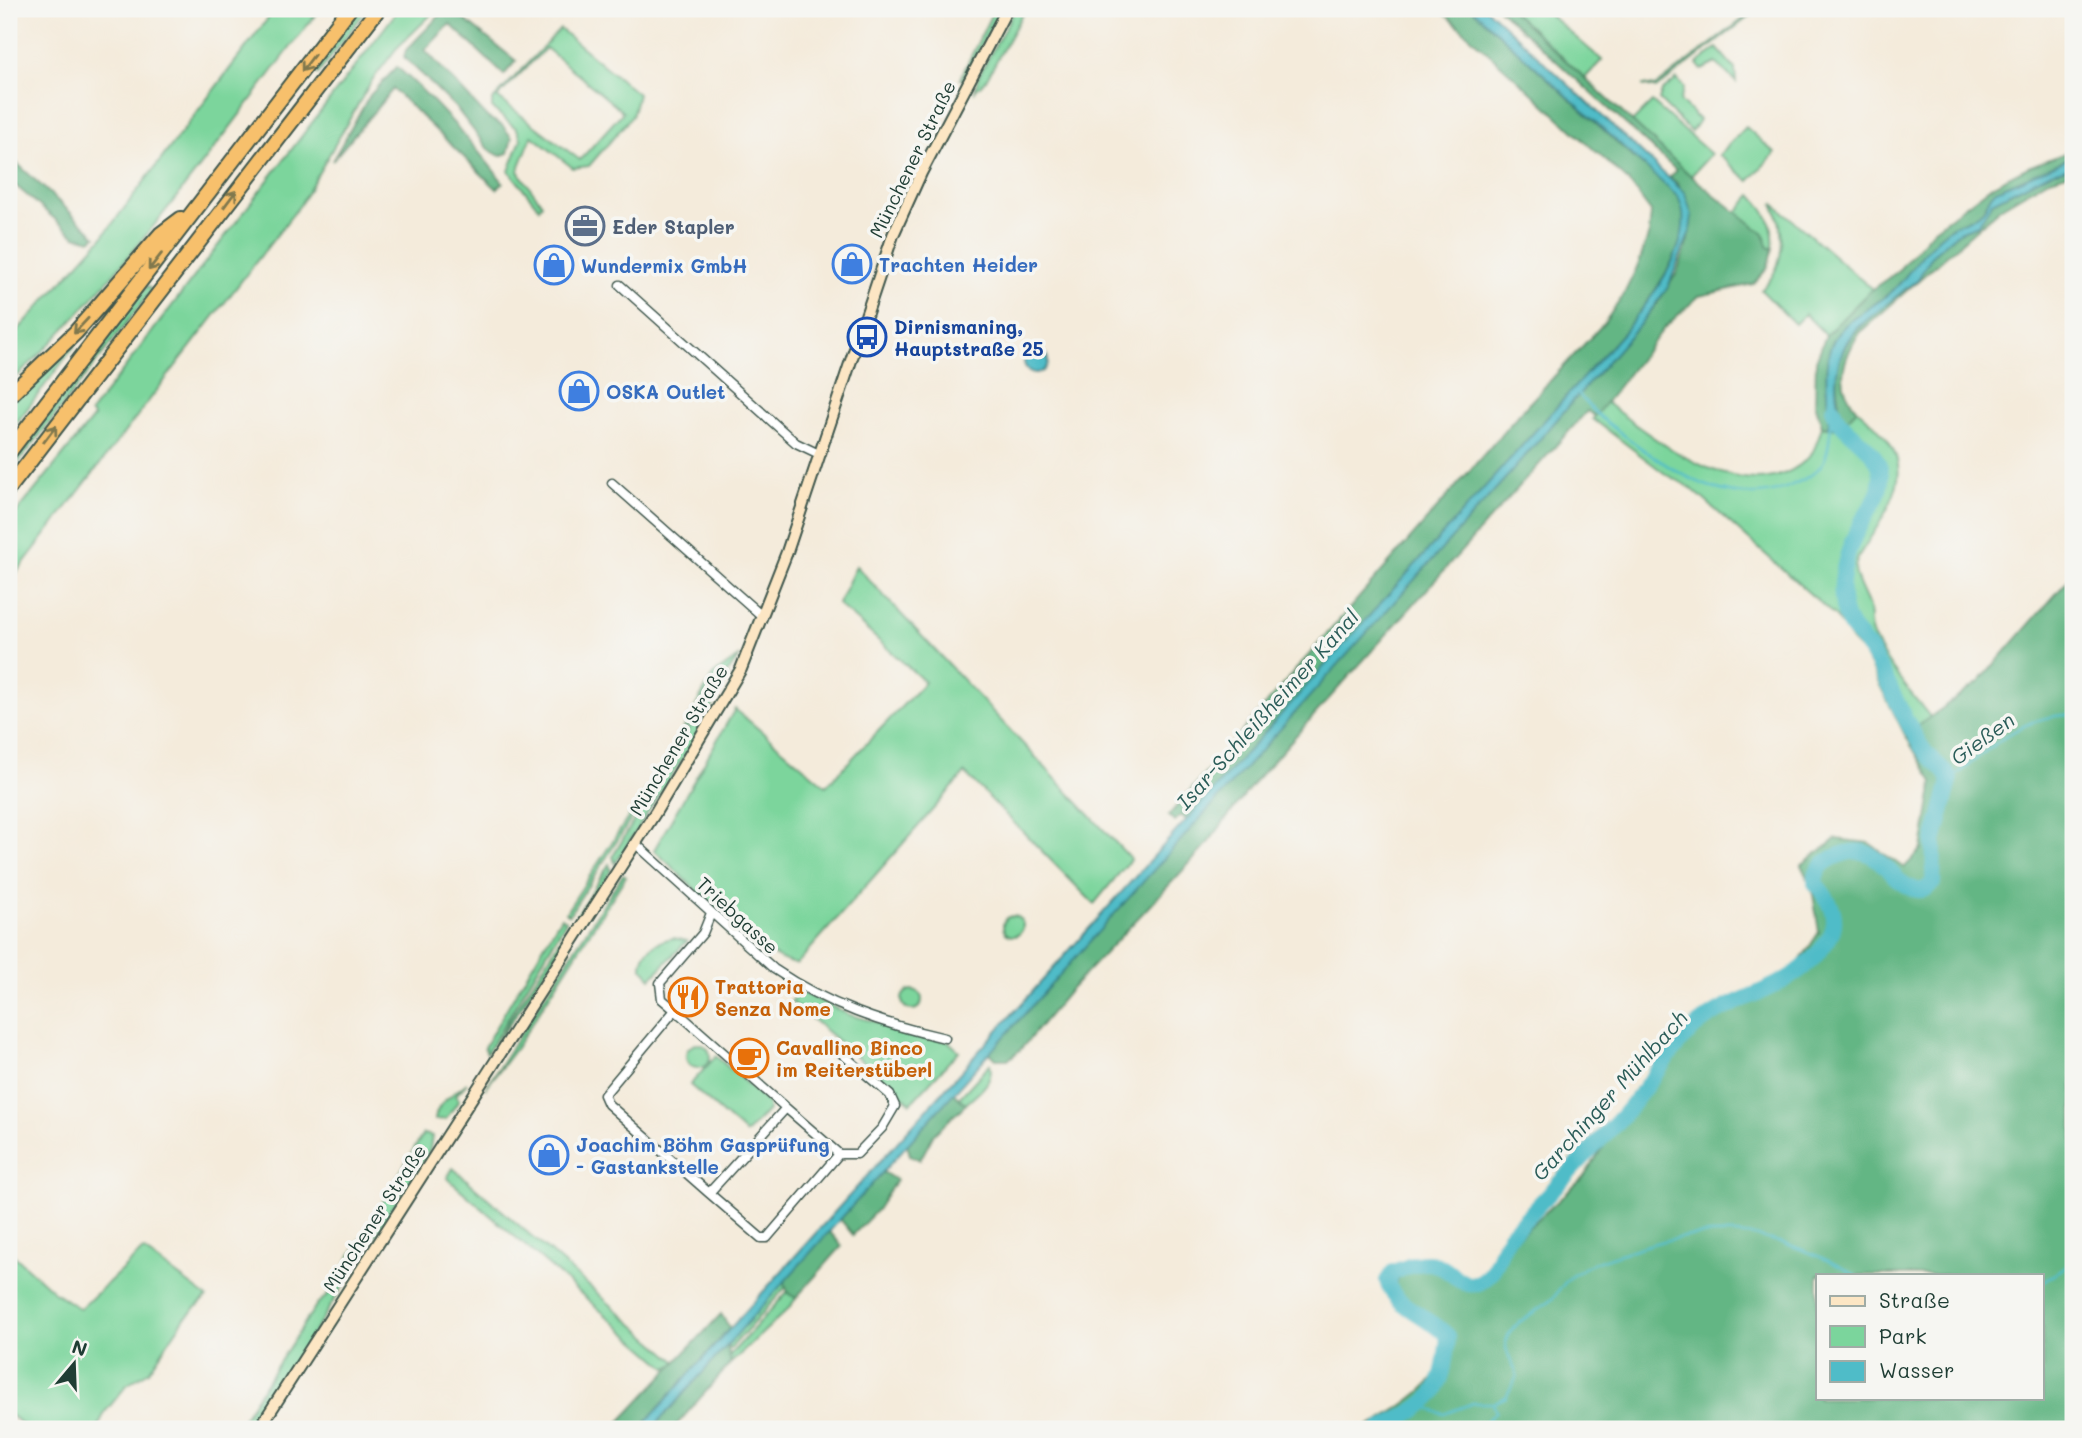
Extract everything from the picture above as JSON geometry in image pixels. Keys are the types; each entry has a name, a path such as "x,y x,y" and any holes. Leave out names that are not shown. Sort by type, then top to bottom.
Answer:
{"highway":[{"path":"9,452 349,9"},
{"path":"9,488 378,9"},
{"path":"9,396 76,332 161,234 197,208"}],"main road":[{"name":"Münchener Straße","path":"259,1429 636,844 718,712 760,614 819,454 893,235 921,173 1007,9"}],"street":[{"path":"620,285 796,443 819,454"},
{"path":"612,483 760,614"},
{"name":"Triebgasse","path":"636,844 774,969 797,985 850,1011 945,1038"},
{"path":"711,913 703,933 660,983 662,999 839,1154 857,1154 882,1129 895,1106 890,1095 840,1052"},
{"path":"675,1010 604,1095 608,1104 709,1193 761,1238 766,1238 839,1154"},
{"path":"709,1193 786,1108"}],"green space":[{"path":"275,9 320,9 134,250 53,341 9,384 9,340 100,240"},
{"path":"359,9 367,9 318,74 312,69"},
{"path":"399,9 437,9 396,49 371,82 300,205 9,582 11,514 14,516 94,417 90,413"},
{"path":"446,9 459,9 456,13 516,61 504,75 450,24 425,50 488,118 502,125 512,138 508,153 500,156 488,149 456,108 404,57 406,50"},
{"path":"994,9 1001,9 963,80 960,79"},
{"path":"1015,9 1025,9 986,80 975,91 978,77"},
{"path":"1440,9 1472,9 1633,157 1668,184 1682,206 1684,221 1681,238 1666,273 1623,333 1187,820 1181,815 1175,821 1168,816 1521,412 1604,323 1623,296 1639,263 1649,233 1651,212 1627,180"},
{"path":"1499,9 1510,9 1691,176 1763,233 1769,248 1773,248 1767,269 1753,284 1699,296 1665,327 1595,416 1587,411 1256,780 1204,848 1070,990 1021,1049 1009,1059 996,1059 989,1052 1596,375 1657,304 1676,274 1690,232 1679,185 1670,177 1676,170"},
{"path":"1510,9 1543,9 1602,60 1585,78"},
{"path":"1759,9 1656,89 1642,85 1655,87"},
{"path":"560,29 638,94 632,116 589,166 573,168 532,136 518,171 542,204 539,208 509,171 521,139 517,129 492,108 492,101","holes":["546,48 623,112 580,160 497,97"]},
{"path":"1717,48 1735,69 1736,82 1716,63 1702,70 1697,64"},
{"path":"397,67 466,136 491,166 503,182 497,189 393,89 332,161 370,95"},
{"path":"1677,79 1684,87 1680,101 1699,120 1691,132 1659,100 1662,91"},
{"path":"1652,102 1711,154 1691,176 1632,122"},
{"path":"1746,127 1775,153 1749,181 1719,155"},
{"path":"2073,150 2073,157 1996,190 1982,211 1950,228 1891,292 1841,329 1827,361 1829,427 1822,426 1815,403 1816,361 1826,335 1872,289 1897,272 1933,230 1993,185 2028,167"},
{"path":"9,156 96,236 91,240 75,236 9,180"},
{"path":"2073,167 2073,172 2047,180 2000,208 1859,333 1843,371 1845,390 1857,409 1845,422 1837,391 1837,371 1841,354 1861,326 1917,279 1933,254 1959,232 1978,225 1992,202 2051,172"},
{"path":"1752,195 1769,219 1773,248 1769,248 1735,214"},
{"path":"1773,203 1872,289 1826,335 1805,314 1795,324 1761,290 1775,270 1781,249 1782,237"},
{"path":"147,286 152,290 9,475 9,465"},
{"path":"76,344 9,433 9,404"},
{"path":"1604,401 1649,434 1703,466 1732,476 1760,479 1786,473 1810,456 1822,426 1839,428 1857,409 1876,426 1896,456 1899,471 1897,486 1891,502 1858,558 1855,573 1868,604 1874,640 1897,676 1931,718 1905,735 1863,652 1836,617 1691,488 1664,473 1593,419"},
{"path":"856,566 1131,859 1094,904 965,773 797,964 783,960 745,934 654,850 735,709 826,786 925,682 838,604"},
{"path":"2073,578 2073,1429 1364,1429 1408,1402 1422,1390 1435,1377 1450,1347 1451,1331 1409,1303 1393,1288 1400,1273 1432,1269 1469,1291 1486,1287 1515,1240 1583,1178 1657,1065 1719,1007 1787,981 1819,932 1812,888 1801,865 1836,839 1869,843 1904,868 1922,849 1933,782 1905,735 1979,682 2069,579"},
{"path":"740,656 729,671 714,681 650,790 569,915 566,912 666,760 713,675"},
{"path":"729,675 694,741 615,864 613,856 716,684"},
{"path":"609,864 611,870 583,915 575,918"},
{"path":"623,874 626,876 516,1048 485,1089"},
{"path":"1013,916 1020,919 1023,926 1020,933 1013,936 1006,933 1003,926 1006,919"},
{"path":"561,917 566,921 487,1053 484,1047"},
{"path":"572,922 575,928 496,1044 508,1022"},
{"path":"674,938 687,941 651,978 642,968 644,956 662,941"},
{"path":"912,990 919,993 922,1000 919,1007 912,1010 905,1007 902,1000 905,993"},
{"path":"801,992 850,1015 949,1042 959,1051 911,1103 791,1001"},
{"path":"698,1044 706,1048 710,1056 706,1064 698,1068 690,1064 686,1056 690,1048"},
{"path":"716,1056 768,1103 768,1110 746,1134 690,1085"},
{"path":"990,1064 988,1082 966,1104 959,1098"},
{"path":"467,1083 456,1095 459,1100 446,1119 435,1120 442,1103"},
{"path":"953,1093 966,1104 934,1134 920,1160 910,1155 907,1145"},
{"path":"423,1134 432,1136 430,1150 252,1429 236,1429 317,1304 327,1296"},
{"path":"453,1168 678,1363 667,1368 447,1178"},
{"path":"883,1172 896,1180 877,1210 853,1235 840,1219"},
{"path":"829,1231 842,1246 796,1298 789,1294 783,1282"},
{"path":"143,1250 207,1297 184,1319 149,1371 127,1385 105,1412 97,1429 29,1429 9,1414 9,1251 53,1291 80,1309"},
{"path":"783,1282 786,1287 730,1349 727,1345"},
{"path":"788,1291 796,1298 790,1307 731,1363 729,1356"},
{"path":"721,1314 730,1328 640,1429 613,1429"},
{"path":"727,1345 731,1363 673,1429 652,1429"}],"water":[{"path":"1472,9 1487,9 1685,193 1692,215 1690,232 1668,287 1643,321 1513,470 652,1429 640,1429 1623,333 1646,305 1669,269 1682,232 1683,214 1678,197"},
{"path":"2073,157 2073,167 2051,172 1992,202 1978,225 1959,232 1933,254 1918,279 1858,327 1844,348 1837,373 1837,398 1845,422 1839,428 1829,427 1827,361 1841,329 1891,292 1942,234 1982,211 1996,190"},
{"path":"1036,349 1047,356 1048,361 1041,372 1036,373 1025,366 1024,361 1031,350"}],"waterway":[{"path":"1578,393 1608,423 1666,465 1707,486 1728,492 1772,492 1812,475 1825,458 1831,426"},
{"name":"Garchinger Mühlbach","path":"1380,1429 1424,1404 1432,1395 1442,1373 1448,1336 1396,1297 1387,1281 1393,1272 1415,1264 1429,1263 1444,1268 1463,1282 1476,1284 1484,1280 1493,1270 1511,1234 1625,1113 1686,1036 1721,1010 1777,984 1813,959 1828,940 1834,924 1829,903 1815,883 1818,871 1825,863 1849,852 1862,852 1872,855 1895,877 1914,889 1924,889 1933,883 1934,842 1950,781 1917,740 1874,658 1851,627 1844,612 1843,571 1856,532 1877,496 1881,478 1875,457 1844,426 1833,409"},
{"name":"Gießen","path":"1950,781 1992,746 2022,727 2038,720 2073,715"},
{"path":"1425,1404 1431,1410 1444,1414 1473,1403 1493,1403 1506,1397 1517,1376 1506,1347 1507,1339 1516,1325 1552,1299 1567,1280 1580,1270 1632,1250 1692,1235 1747,1235 1799,1248 1854,1274"},
{"path":"2044,1282 2073,1261"},
{"path":"1477,1429 1496,1412 1493,1403"}],"place":[{"name":"Eder Stapler","path":"585,226"},
{"name":"Trachten Heider","path":"852,264"},
{"name":"Wundermix GmbH","path":"554,265"},
{"name":"Dirnismaning, Hauptstraße 25","path":"867,337"},
{"name":"OSKA Outlet","path":"579,391"},
{"name":"Trattoria Senza Nome","path":"688,997"},
{"name":"Cavallino Binco im Reiterstüberl","path":"749,1058"},
{"name":"Joachim Böhm Gasprüfung - Gastankstelle","path":"549,1155"}],"water label":[{"name":"Isar-Schleißheimer Kanal","path":"1267,709"}]}
